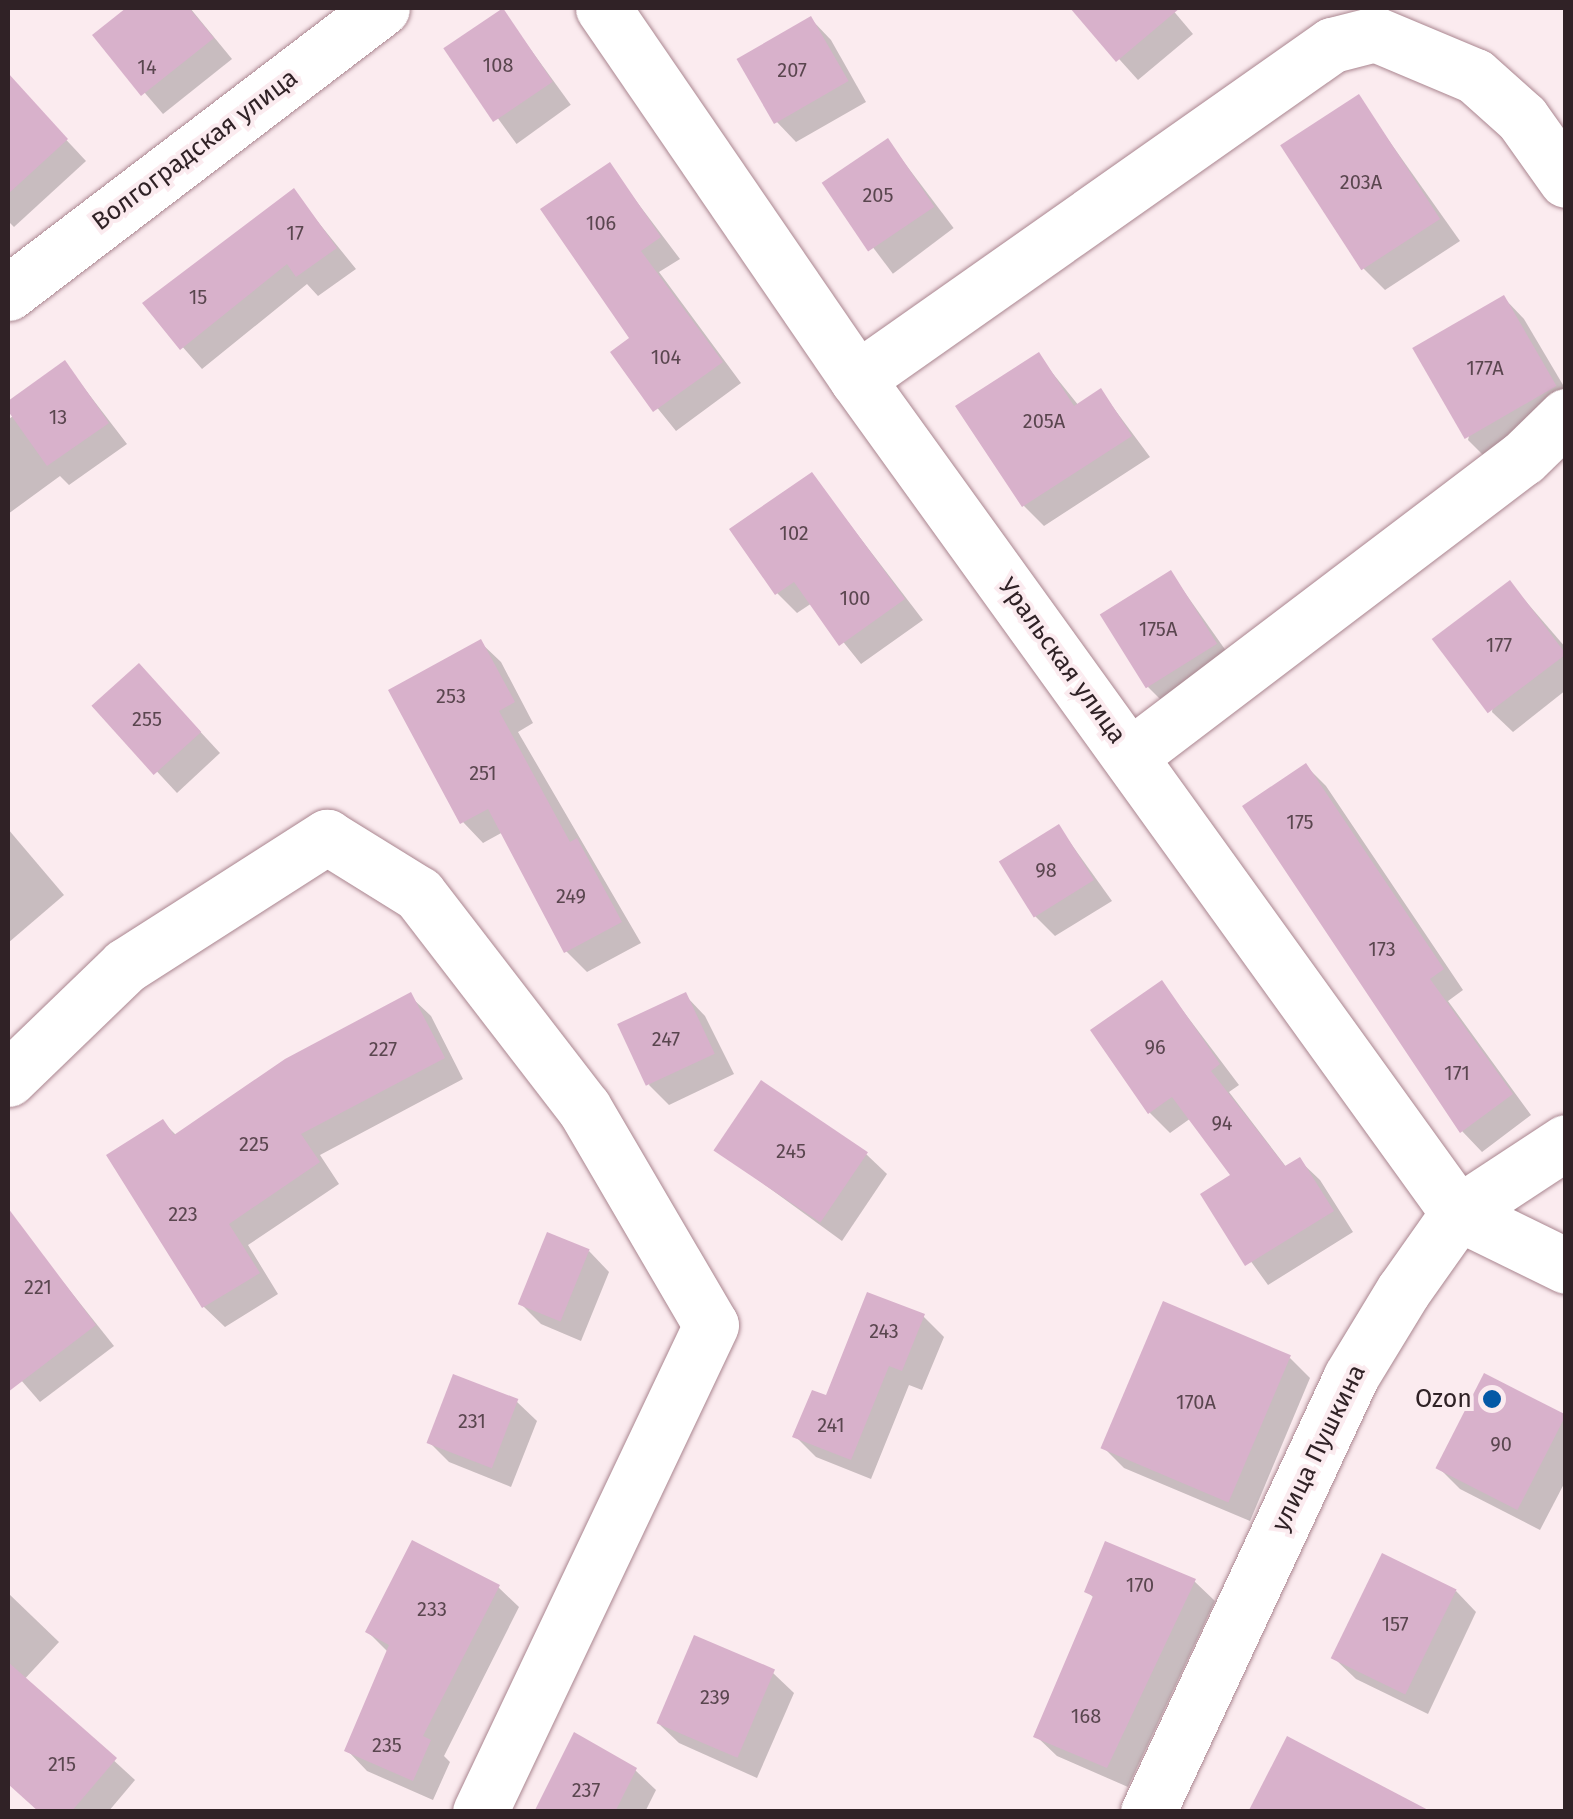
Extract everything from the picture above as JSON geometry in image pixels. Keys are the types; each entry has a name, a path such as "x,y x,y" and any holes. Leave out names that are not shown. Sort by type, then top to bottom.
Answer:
{"street":[{"name":"Волгоградская улица","path":"8,294 382,8"},
{"name":"Уральская улица","path":"603,8 857,379 1458,1213 1566,1266"},
{"path":"857,379 1332,45 1375,34 1475,76 1522,118 1564,171"},
{"path":"1130,756 1523,458 1566,416"},
{"path":"8,1079 125,966 327,836 419,894 584,1108 711,1325 480,1812"},
{"name":"улица Пушкина","path":"1148,1812 1350,1378 1458,1213 1566,1142"}],"building":[{"path":"126,8 189,8 214,38 141,96 92,35"},
{"path":"503,8 553,82 493,122 443,48"},
{"path":"1070,8 1180,8 1116,62"},
{"path":"811,16 848,81 774,124 737,59"},
{"path":"8,73 68,139 8,194"},
{"path":"1359,94 1440,219 1361,270 1280,145"},
{"path":"888,138 934,207 868,252 822,183"},
{"path":"610,162 661,237 641,251 723,362 653,412 610,352 629,338 540,209"},
{"path":"294,188 337,248 296,277 287,264 180,350 142,303"},
{"path":"1504,295 1556,386 1465,439 1412,348"},
{"path":"1039,352 1074,406 1101,388 1132,436 1022,507 955,406"},
{"path":"65,360 109,423 47,466 8,411 8,401"},
{"path":"812,472 905,599 839,646 794,582 775,595 729,529"},
{"path":"1171,570 1217,644 1146,688 1100,615"},
{"path":"1510,580 1566,654 1488,713 1432,639"},
{"path":"481,639 515,702 499,711 570,842 577,838 622,922 564,953 488,809 460,824 388,690"},
{"path":"139,663 201,732 154,775 91,706"},
{"path":"1306,763 1444,969 1430,979 1513,1094 1460,1133 1242,806"},
{"path":"1059,824 1094,880 1034,918 999,862"},
{"path":"1162,980 1220,1064 1211,1071 1285,1166 1300,1157 1334,1211 1245,1266 1200,1194 1230,1175 1172,1097 1148,1114 1090,1030"},
{"path":"411,992 445,1058 301,1134 320,1162 229,1224 260,1273 202,1308 106,1155 163,1119 174,1135 285,1059"},
{"path":"686,992 715,1054 646,1086 617,1024"},
{"path":"761,1080 868,1152 820,1223 713,1150"},
{"path":"8,1208 96,1325 8,1392"},
{"path":"547,1232 590,1249 560,1322 518,1304"},
{"path":"867,1292 925,1314 902,1371 889,1366 851,1460 792,1437 812,1390 826,1395"},
{"path":"1163,1301 1291,1355 1228,1503 1100,1448"},
{"path":"1484,1373 1566,1415 1517,1510 1435,1468"},
{"path":"453,1374 518,1399 492,1468 426,1443"},
{"path":"412,1540 500,1585 423,1736 431,1740 413,1781 344,1751 389,1645 365,1632"},
{"path":"1105,1541 1196,1579 1107,1768 1033,1737 1093,1596 1084,1592"},
{"path":"1382,1553 1457,1589 1405,1695 1331,1658"},
{"path":"694,1635 775,1669 737,1758 656,1723"},
{"path":"8,1662 117,1758 71,1812 39,1812 8,1784"},
{"path":"574,1732 637,1768 615,1812 534,1812"},
{"path":"1287,1736 1432,1812 1248,1812"}],"place":[{"name":"Ozon","path":"1492,1399"}]}
